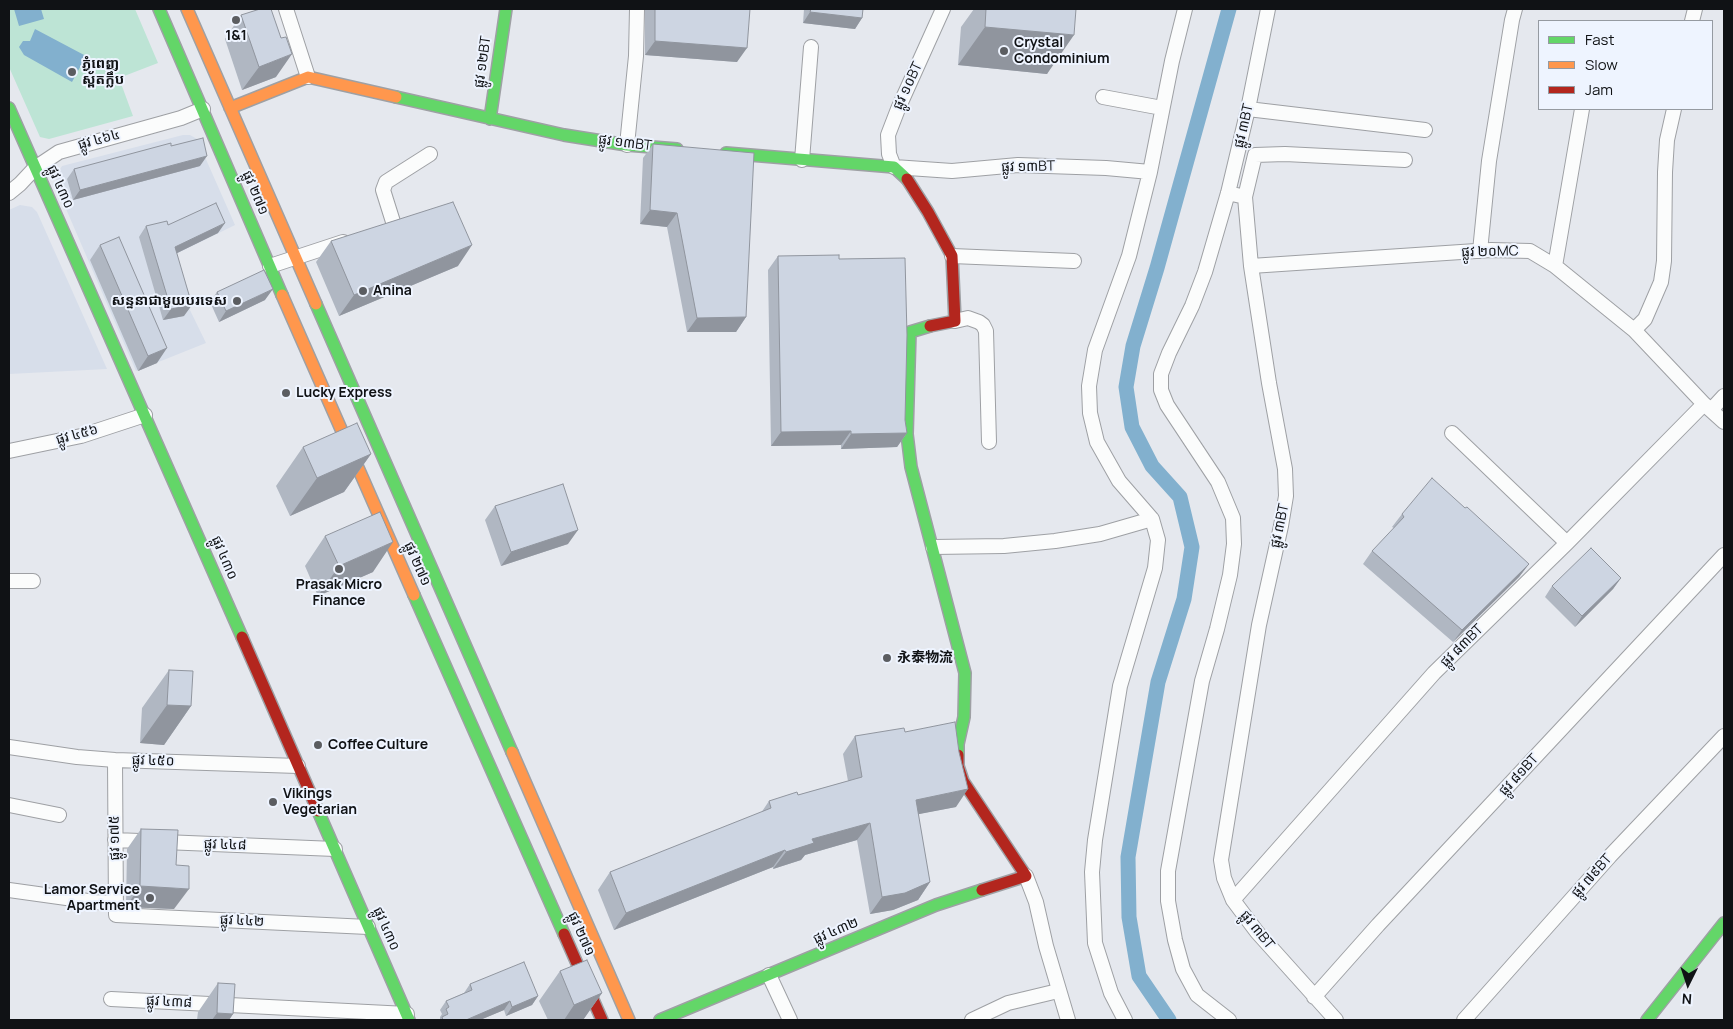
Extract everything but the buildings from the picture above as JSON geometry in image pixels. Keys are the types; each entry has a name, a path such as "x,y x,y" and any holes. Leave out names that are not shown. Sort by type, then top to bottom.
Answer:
{"street":[{"name":"ផ្លូវ ២៧១","path":"160,9 270,266 602,1020"},
{"name":"ផ្លូវ ២៧១","path":"187,9 629,1020"},
{"path":"230,108 308,77 286,9"},
{"name":"ផ្លូវ ១២BT","path":"490,119 506,9"},
{"path":"627,145 636,56 637,9"},
{"name":"ផ្លូវ ១០BT","path":"894,166 889,154 888,135 943,9"},
{"path":"1124,1020 1111,993 1095,943 1092,872 1095,840 1120,686 1155,568 1158,540 1152,519 1119,481 1097,442 1090,413 1089,386 1095,350 1129,256 1150,172 1162,108 1185,9"},
{"name":"ផ្លូវ ៣BT","path":"1229,1020 1197,995 1183,969 1175,940 1168,901 1168,871 1202,681 1230,575 1234,544 1233,518 1218,482 1174,417 1161,390 1162,374 1169,353 1192,306 1205,272 1228,193 1248,109 1268,9"},
{"path":"1480,251 1489,161 1515,9"},
{"path":"802,160 811,47"},
{"name":"ផ្លូវ ១៣BT","path":"308,77 564,136 627,145 684,150"},
{"path":"1103,97 1162,108"},
{"name":"ផ្លូវ ៤៣០","path":"9,108 408,1017"},
{"path":"1248,109 1425,130"},
{"name":"ផ្លូវ ៤៦៤","path":"9,194 35,168 59,152 181,118 203,110"},
{"path":"1555,266 1582,110"},
{"path":"1634,330 1645,319 1661,282 1664,261 1667,140 1674,110"},
{"name":"ផ្លូវ ១៣BT","path":"713,152 952,171 1018,165 1106,168 1150,172"},
{"path":"394,224 383,190 386,182 430,154"},
{"name":"ផ្លូវ ៣BT","path":"1336,1020 1257,932 1233,900 1224,878 1221,860 1259,625 1282,526 1286,496 1285,469 1269,383 1251,266 1246,197 1255,155 1285,154 1405,160"},
{"path":"894,166 906,178 914,190 952,256 955,321"},
{"path":"1228,193 1246,197"},
{"path":"270,266 359,236"},
{"name":"ផ្លូវ ២០MC","path":"1251,266 1480,251 1530,251 1555,266 1634,330 1724,422"},
{"path":"952,256 1074,261"},
{"path":"989,442 986,331 984,325 968,318 916,329 910,332 907,434 911,467 964,673 964,717 958,744 958,766 963,781 1026,876 1036,902 1058,991 1068,1020"},
{"name":"ផ្លូវ ៨៣BT","path":"1233,900 1434,674 1708,407 1724,396"},
{"name":"ផ្លូវ ៤៥៦","path":"9,451 81,436 145,415"},
{"path":"1452,433 1567,543"},
{"path":"933,547 1004,546 1055,541 1100,534 1152,519"},
{"name":"ផ្លូវ ៨១BT","path":"1314,997 1378,925 1724,555"},
{"path":"9,581 33,581"},
{"name":"ផ្លូវ ៧៩BT","path":"1464,1020 1610,856 1724,736"},
{"name":"ផ្លូវ ៤៥០","path":"9,747 77,757 115,760 298,766"},
{"name":"ផ្លូវ ១៧៥","path":"115,760 116,909"},
{"path":"9,805 59,816"},
{"name":"ផ្លូវ ៤៤៨","path":"116,840 335,849"},
{"name":"ផ្លូវ ៤៣២","path":"660,1020 936,905 1026,876"},
{"name":"ផ្លូវ ៤៤២","path":"9,890 94,902 116,909 368,927"},
{"path":"1647,1020 1724,923"},
{"path":"769,975 790,1020"},
{"path":"972,1020 1008,1003 1058,991"},
{"name":"ផ្លូវ ៤៣៨","path":"111,999 408,1017"}],"shaded area":[{"path":"183,135 190,135 197,139 235,225 170,257 189,308 206,343 136,371 57,188 56,176 62,166"},
{"path":"20,205 32,207 37,212 107,369 9,374 9,210"}],"green space":[{"name":"ភ្នំពេញ ស្ព័តក្លឹប","path":"9,9 135,9 158,63 119,78 133,116 49,139 40,137 9,67"}],"water":[{"path":"14,9 41,9 44,19 19,26"},
{"path":"35,29 86,56 72,82 24,55 19,47 23,41 30,41"}],"waterway":[{"path":"1169,1020 1139,976 1129,917 1128,857 1158,682 1184,599 1192,547 1180,497 1152,466 1132,427 1126,387 1133,346 1157,268 1229,9"}],"traffic: fast":[{"path":"159,9 282,295"},
{"path":"490,119 506,9"},
{"path":"396,97 564,135 627,145 677,149"},
{"path":"9,108 242,637"},
{"path":"726,153 894,167 907,179"},
{"path":"316,304 512,752"},
{"path":"930,326 910,332 907,434 911,467 965,673 964,717 958,744 958,755"},
{"path":"414,595 564,934"},
{"path":"318,811 409,1020"},
{"path":"660,1020 936,905 982,890"},
{"path":"1647,1020 1724,923"}],"traffic: slow":[{"path":"187,9 316,304"},
{"path":"230,108 308,77 396,97"},
{"path":"282,295 414,595"},
{"path":"512,752 629,1020"}],"traffic: jam":[{"path":"907,179 952,256 955,321 930,326"},
{"path":"242,637 318,811"},
{"path":"958,755 958,766 963,781 1026,876 982,890"},
{"path":"564,934 602,1020"}],"place":[{"name":"1&1","path":"236,20"},
{"name":"Crystal Condominium","path":"1004,51"},
{"name":"ភ្នំពេញ ស្ព័តក្លឹប","path":"72,72"},
{"name":"Anina","path":"363,291"},
{"name":"សន្ទនាជាមួយបរទេស","path":"237,301"},
{"name":"Lucky Express","path":"286,393"},
{"name":"Prasak Micro Finance","path":"339,569"},
{"name":"永泰物流","path":"887,658"},
{"name":"Coffee Culture","path":"318,745"},
{"name":"Vikings Vegetarian","path":"273,802"},
{"name":"Lamor Service Apartment","path":"150,898"}]}
